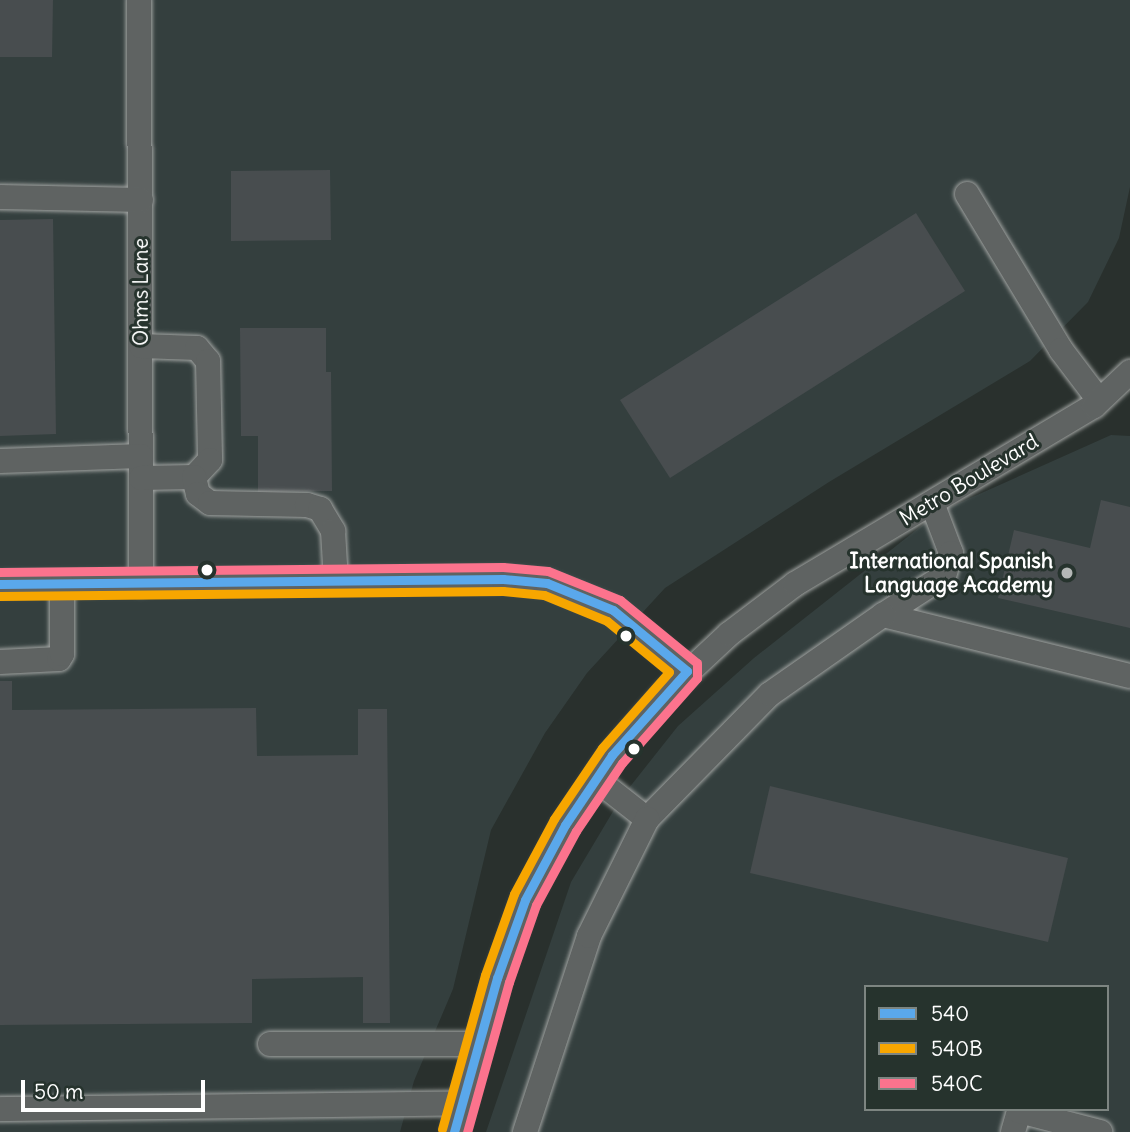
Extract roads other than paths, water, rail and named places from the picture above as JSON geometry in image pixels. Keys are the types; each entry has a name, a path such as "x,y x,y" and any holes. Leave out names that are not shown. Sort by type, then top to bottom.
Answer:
{"street":[{"name":"Ohms Lane","path":"138,0 141,584"},
{"path":"967,194 1061,350 1099,400"},
{"path":"0,197 141,201"},
{"path":"141,346 197,348 208,362 210,460 194,477"},
{"name":"Metro Boulevard","path":"454,1132 478,1044 526,900 596,779 687,671 795,584 1099,400 1130,372"},
{"path":"0,461 141,467 194,477"},
{"path":"194,477 198,494 210,502 307,505 320,509 333,531 337,581"},
{"path":"525,1132 589,936 648,819 770,694 944,576 951,553 932,502"},
{"path":"0,584 337,581 547,583 613,610 687,671"},
{"path":"0,662 58,659 62,654 62,584"},
{"path":"883,615 1130,676"},
{"path":"596,779 648,819"},
{"path":"270,1044 478,1044"},
{"path":"0,1109 462,1103"},
{"path":"1013,1132 1019,1111 1101,1132"}],"place":[{"name":"International Spanish Language Academy","path":"1067,573"}]}
